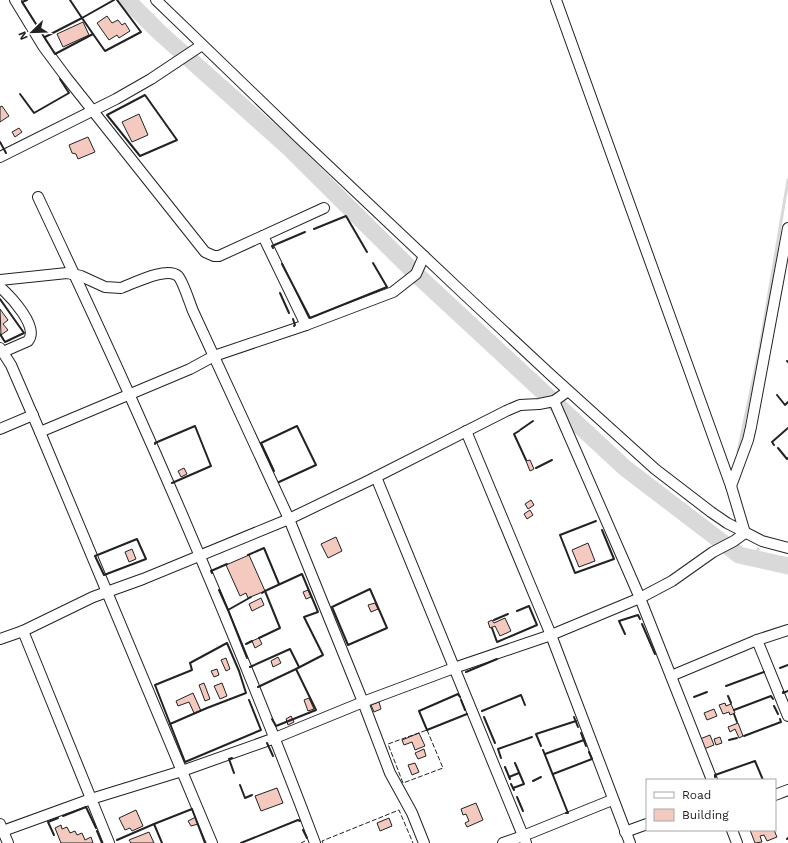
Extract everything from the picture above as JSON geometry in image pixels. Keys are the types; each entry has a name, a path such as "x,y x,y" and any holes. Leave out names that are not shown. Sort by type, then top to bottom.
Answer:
{"street":[{"path":"15,0 44,46 66,77 205,252 214,256 219,256 324,208"},
{"path":"156,0 424,256 655,469 711,512 745,533 762,541 788,548"},
{"path":"556,0 731,486 745,533"},
{"path":"1,155 134,90 202,45"},
{"path":"38,197 130,395 200,557 275,738 315,843"},
{"path":"731,486 748,440 751,427 788,229"},
{"path":"263,236 306,325"},
{"path":"40,432 190,369 214,356 306,325 393,292 416,274 424,256"},
{"path":"0,280 60,273 81,276 105,288 121,288 163,273 175,274 179,277 288,519 363,702 390,773 412,813 424,843"},
{"path":"0,287 19,308 32,333 28,341 1,350 11,365 33,415 212,843"},
{"path":"0,639 23,631 93,597 200,557 288,519 520,405 539,404 554,401 568,390"},
{"path":"554,401 640,598 712,779"},
{"path":"0,429 33,415"},
{"path":"466,431 551,635 612,800 630,843"},
{"path":"376,477 525,840"},
{"path":"8,843 1,829 275,738 363,702 454,668 551,635 640,598 672,581 713,552 734,542 745,533"},
{"path":"671,676 757,640 788,630"},
{"path":"23,631 109,843"},
{"path":"757,640 788,716"},
{"path":"776,795 788,790"},
{"path":"503,843 525,840 612,800"},
{"path":"625,832 646,824"},
{"path":"732,831 737,843"}],"building":[{"path":"107,16 112,23 118,20 122,25 125,23 130,31 119,38 117,35 109,40 97,23"},
{"path":"83,22 89,35 63,47 57,34"},
{"path":"2,106 9,116 0,122 0,107"},
{"path":"139,114 148,135 132,142 122,122"},
{"path":"19,128 22,132 15,137 12,132"},
{"path":"88,137 95,152 78,159 76,154 72,153 69,145"},
{"path":"0,309 8,320 3,324 8,330 1,335"},
{"path":"530,460 534,469 530,471 526,461"},
{"path":"184,468 187,474 181,477 178,471"},
{"path":"531,500 534,505 528,509 525,504"},
{"path":"530,510 533,515 527,519 524,514"},
{"path":"336,537 342,551 328,558 321,544"},
{"path":"588,543 595,561 579,567 572,550"},
{"path":"132,549 136,559 129,562 125,552"},
{"path":"249,555 265,591 248,598 246,593 240,596 226,565"},
{"path":"308,590 311,597 306,599 303,592"},
{"path":"261,598 264,605 252,611 249,604"},
{"path":"375,603 378,609 371,612 368,605"},
{"path":"505,618 511,631 500,636 495,626 490,628 488,622 492,620 494,623"},
{"path":"259,638 262,644 255,648 252,641"},
{"path":"278,657 281,663 273,667 271,661"},
{"path":"226,658 230,669 226,671 221,660"},
{"path":"217,669 219,675 214,677 211,671"},
{"path":"204,683 210,699 205,701 199,685"},
{"path":"222,683 227,696 220,699 214,686"},
{"path":"193,693 201,711 194,713 189,702 178,706 176,701"},
{"path":"309,698 314,709 308,711 304,700"},
{"path":"379,702 381,709 374,712 371,705"},
{"path":"725,703 726,706 731,704 735,713 730,715 729,712 723,714 719,705"},
{"path":"714,709 717,716 707,720 704,713"},
{"path":"291,716 294,722 288,725 286,719"},
{"path":"738,723 743,736 739,738 735,729 730,732 728,727"},
{"path":"419,733 425,746 415,750 412,742 404,745 402,740"},
{"path":"710,735 714,745 704,749 700,739"},
{"path":"720,737 722,743 716,745 714,739"},
{"path":"424,749 426,756 418,759 415,753"},
{"path":"415,763 419,772 412,775 408,765"},
{"path":"277,788 283,803 261,811 255,796"},
{"path":"476,803 483,820 467,827 465,823 469,821 466,814 463,815 461,809"},
{"path":"136,810 143,826 132,831 130,828 125,830 119,818"},
{"path":"196,817 198,824 191,826 188,821"},
{"path":"389,818 392,826 380,831 377,823"},
{"path":"61,825 62,829 67,827 70,833 75,831 77,835 82,833 85,840 91,837 93,843 61,843 55,828"},
{"path":"750,831 774,831 777,837 767,841 764,835 760,836 762,842 755,843"},
{"path":"149,832 154,843 131,843 129,840"}],"waterway":[{"path":"127,0 159,32 288,147 416,274 625,468 739,555 788,566"},
{"path":"738,452 760,347 788,180"},
{"path":"757,560 758,549"}],"fence":[{"path":"427,730 443,768 403,783 388,744 427,730"},
{"path":"323,843 322,841 399,810 413,843"},
{"path":"301,843 305,841"}],"wall":[{"path":"27,0 22,2 55,54 93,34 105,51 141,32 117,0"},
{"path":"70,0 82,18 114,0"},
{"path":"45,37 82,18 93,34"},
{"path":"20,94 34,113 69,93 60,79"},
{"path":"145,95 177,140 140,156 107,115 145,95"},
{"path":"0,142 6,153"},
{"path":"314,229 346,216 367,252"},
{"path":"273,248 272,246 305,232"},
{"path":"282,264 310,318 387,287 373,263"},
{"path":"280,293 289,313"},
{"path":"0,299 24,333 5,342 0,334"},
{"path":"293,319 294,326"},
{"path":"777,395 785,405 788,402"},
{"path":"520,430 533,421"},
{"path":"155,444 195,426 211,466 172,483"},
{"path":"274,471 261,443 297,426 316,465 279,482"},
{"path":"774,445 772,442 788,428"},
{"path":"519,431 514,434 526,460"},
{"path":"778,448 787,459 788,458"},
{"path":"536,468 552,460"},
{"path":"596,521 560,535 575,573 614,559 602,530"},
{"path":"137,539 146,559 104,575 95,556 137,539"},
{"path":"248,555 264,548 279,584"},
{"path":"212,573 211,571 227,564"},
{"path":"265,591 302,574 318,612 304,617 323,655 296,669 316,710 276,726 272,719"},
{"path":"370,589 387,628 348,645 332,607 370,589"},
{"path":"219,590 228,610"},
{"path":"259,638 280,628 265,591 262,593"},
{"path":"247,658 228,610 251,597"},
{"path":"492,628 497,642 537,625 529,606 517,611"},
{"path":"494,620 508,614"},
{"path":"625,634 619,621 638,615 640,619"},
{"path":"642,624 655,654"},
{"path":"246,644 252,641"},
{"path":"170,724 207,708 246,693 239,671 227,643 190,663 192,670 155,685 185,762 261,730 249,700"},
{"path":"250,667 290,649 299,667"},
{"path":"466,672 497,659"},
{"path":"780,668 788,665"},
{"path":"258,687 296,669"},
{"path":"726,686 764,672"},
{"path":"783,692 788,691"},
{"path":"694,697 707,692"},
{"path":"460,697 458,694 419,711 427,730 467,714"},
{"path":"482,711 521,695 525,705"},
{"path":"728,696 731,703"},
{"path":"734,710 771,696 773,699"},
{"path":"461,700 465,710"},
{"path":"774,706 778,714"},
{"path":"734,714 737,722"},
{"path":"484,717 495,743"},
{"path":"574,717 578,727"},
{"path":"744,736 781,722 780,719"},
{"path":"541,746 536,734 576,721"},
{"path":"581,733 586,746"},
{"path":"501,758 498,749 532,737"},
{"path":"729,740 737,738"},
{"path":"545,754 584,740"},
{"path":"267,743 273,756"},
{"path":"543,750 568,813 566,813"},
{"path":"553,774 592,759 589,752"},
{"path":"232,758 229,759 234,773"},
{"path":"715,777 715,775 755,761 763,779"},
{"path":"513,788 524,784 515,763"},
{"path":"505,767 510,779"},
{"path":"509,777 519,773"},
{"path":"533,781 541,777"},
{"path":"511,784 514,790"},
{"path":"240,785 245,798 252,795"},
{"path":"517,797 523,811"},
{"path":"63,816 86,807 96,828"},
{"path":"154,824 192,809 205,843"},
{"path":"54,835 48,822 58,818"},
{"path":"241,843 298,820 300,821"},
{"path":"117,840 154,824 162,843"},
{"path":"303,830 307,838"},
{"path":"97,831 102,843"}]}
